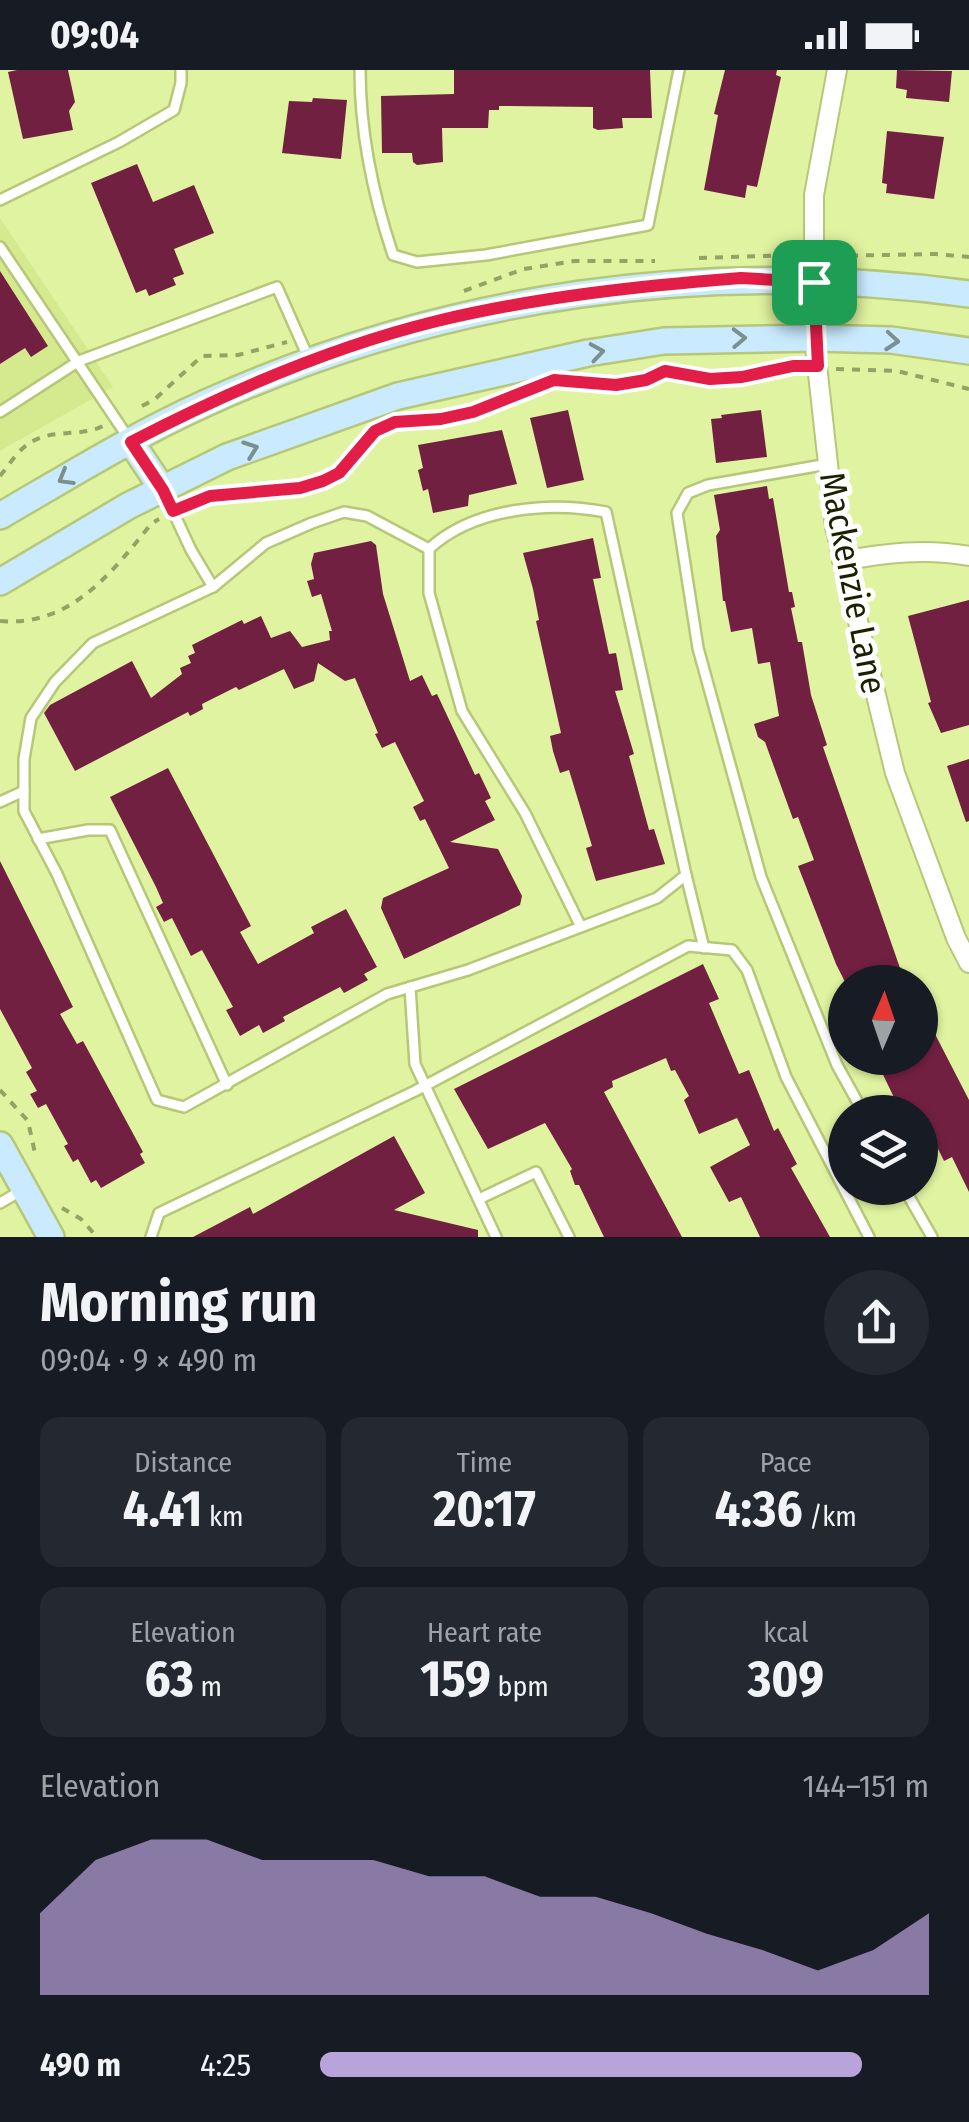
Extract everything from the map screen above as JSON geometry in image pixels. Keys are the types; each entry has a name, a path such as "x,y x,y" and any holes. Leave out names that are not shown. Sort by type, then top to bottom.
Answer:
{"main road":[{"path":"0,516 206,403 434,322 544,298 741,278 969,294"},
{"path":"0,582 128,506 168,500 227,457 398,396 588,352 664,342 891,340 969,351"},
{"path":"131,442 168,500"},
{"path":"0,1145 30,1181 51,1237"}],"street":[{"name":"Mackenzie Lane","path":"837,70 814,194 814,338 834,527 896,773 956,938 969,963"},
{"path":"842,561 885,552 969,556"}],"lane":[{"path":"0,200 119,142 174,110 182,83 181,70"},
{"path":"360,70 375,201 393,255 416,262 486,254 648,225 679,70"},
{"path":"0,248 131,442"},
{"path":"0,412 79,361 277,287 311,363"},
{"path":"828,464 708,485 688,493 678,513 698,648 761,877 837,1065 854,1095"},
{"path":"168,500 212,587"},
{"path":"581,928 525,813 462,712 429,593 429,548 446,532 514,510 580,507 606,512 704,948"},
{"path":"429,548 367,516 344,512 266,543 212,587 93,643 55,682 31,718 24,759 24,812 156,1100 184,1107 388,994 468,970 658,898 686,875"},
{"path":"0,802 24,791"},
{"path":"38,839 110,830 227,1084"},
{"path":"151,1237 159,1213 426,1084 688,946 732,950 747,970 786,1076 869,1237"},
{"path":"410,987 415,1064 496,1237"},
{"path":"478,1199 536,1172 569,1237"},
{"path":"0,1202 30,1181"},
{"path":"914,1205 932,1237"}],"path":[{"path":"567,382 616,385 646,380 665,371 710,379 742,377 793,366 818,366 897,372 969,390"},
{"path":"395,422 473,412 538,386"},
{"path":"0,621 52,615 71,606 112,572 168,500 300,488 323,481 339,473 375,431 385,426"},
{"path":"0,1090 28,1121 34,1140 30,1181"},
{"path":"60,1207 82,1219 97,1237"}],"shaded area":[{"path":"0,218 113,387 0,451"}],"building":[{"path":"68,70 75,102 69,111 73,130 23,139 8,72"},
{"path":"454,70 650,70 652,118 622,118 623,128 598,130 593,128 593,107 499,106 499,110 489,110 488,128 442,128 443,162 417,165 412,153 382,153 381,96 454,94"},
{"path":"725,70 777,70 776,75 781,77 757,187 747,185 745,198 704,190 718,115 714,114"},
{"path":"897,70 952,71 949,102 906,98 907,90 896,88"},
{"path":"313,98 347,100 341,159 282,153 289,101 312,102"},
{"path":"887,131 944,137 934,199 886,193 887,184 882,183"},
{"path":"137,164 153,202 194,185 214,233 174,249 184,274 173,278 176,285 149,296 146,289 136,293 91,183"},
{"path":"0,271 48,346 31,357 25,348 0,364"},
{"path":"568,410 584,480 547,488 530,418"},
{"path":"761,410 767,457 716,463 711,419"},
{"path":"502,430 517,484 469,495 468,506 433,513 428,489 423,491 418,470 423,468 418,445"},
{"path":"767,486 769,499 773,498 795,607 791,608 798,642 802,642 811,695 827,745 823,747 899,965 836,964 798,866 814,860 754,724 779,716 770,662 758,664 752,628 731,632 723,601 716,536 720,530 714,495"},
{"path":"593,538 601,578 593,579 609,654 616,653 623,690 615,691 634,754 629,756 649,830 654,829 665,864 596,881 586,848 592,846 569,770 560,773 553,751 550,736 561,733 523,553"},
{"path":"371,541 376,545 383,594 410,681 422,675 432,696 437,694 475,775 479,773 491,798 485,801 495,820 450,842 498,849 522,896 520,905 404,959 381,908 383,898 449,868 425,819 420,821 413,807 424,801 395,742 382,748 355,678 345,681 318,663 314,681 294,689 284,669 239,690 236,687 202,704 203,709 190,716 188,712 75,771 44,713 50,705 132,661 151,698 182,674 180,668 191,663 188,656 195,653 192,645 242,620 244,624 261,616 271,638 290,631 302,647 330,640 332,631 321,594 312,597 307,581 314,579 314,553"},
{"path":"969,600 969,725 941,733 928,703 931,702 908,616"},
{"path":"969,759 969,821 966,822 947,766"},
{"path":"168,768 251,926 240,932 258,964 314,933 311,927 346,909 377,967 364,974 368,980 344,993 340,987 283,1017 285,1021 263,1033 259,1025 240,1036 226,1010 233,1007 202,950 191,956 172,918 164,922 156,907 163,903 110,797"},
{"path":"0,861 73,1007 60,1014 77,1044 83,1041 143,1152 140,1154 145,1163 101,1188 96,1180 91,1183 78,1159 73,1162 64,1146 68,1144 46,1104 38,1108 30,1094 37,1091 26,1072 32,1068 0,1009"},
{"path":"703,964 719,999 709,1003 739,1074 749,1070 774,1131 778,1128 797,1164 791,1168 830,1237 760,1237 741,1197 729,1202 710,1167 750,1145 737,1118 699,1134 684,1100 689,1096 666,1058 612,1081 613,1087 604,1092 682,1237 604,1237 545,1123 488,1149 454,1089"},
{"path":"938,1040 969,1100 969,1192 952,1157 944,1161 938,1149 938,1095 893,1095 883,1075 938,1075"},
{"path":"394,1136 425,1193 394,1210 478,1230 478,1237 193,1237 250,1207 253,1214"}],"route":[{"path":"741,278 814,282 818,366 710,379 665,371 646,380 616,385 554,380 473,412 395,422 375,431 339,473 300,488 240,490 210,496 173,511 131,442 206,403 434,322 544,298 652,285 741,278"}]}
